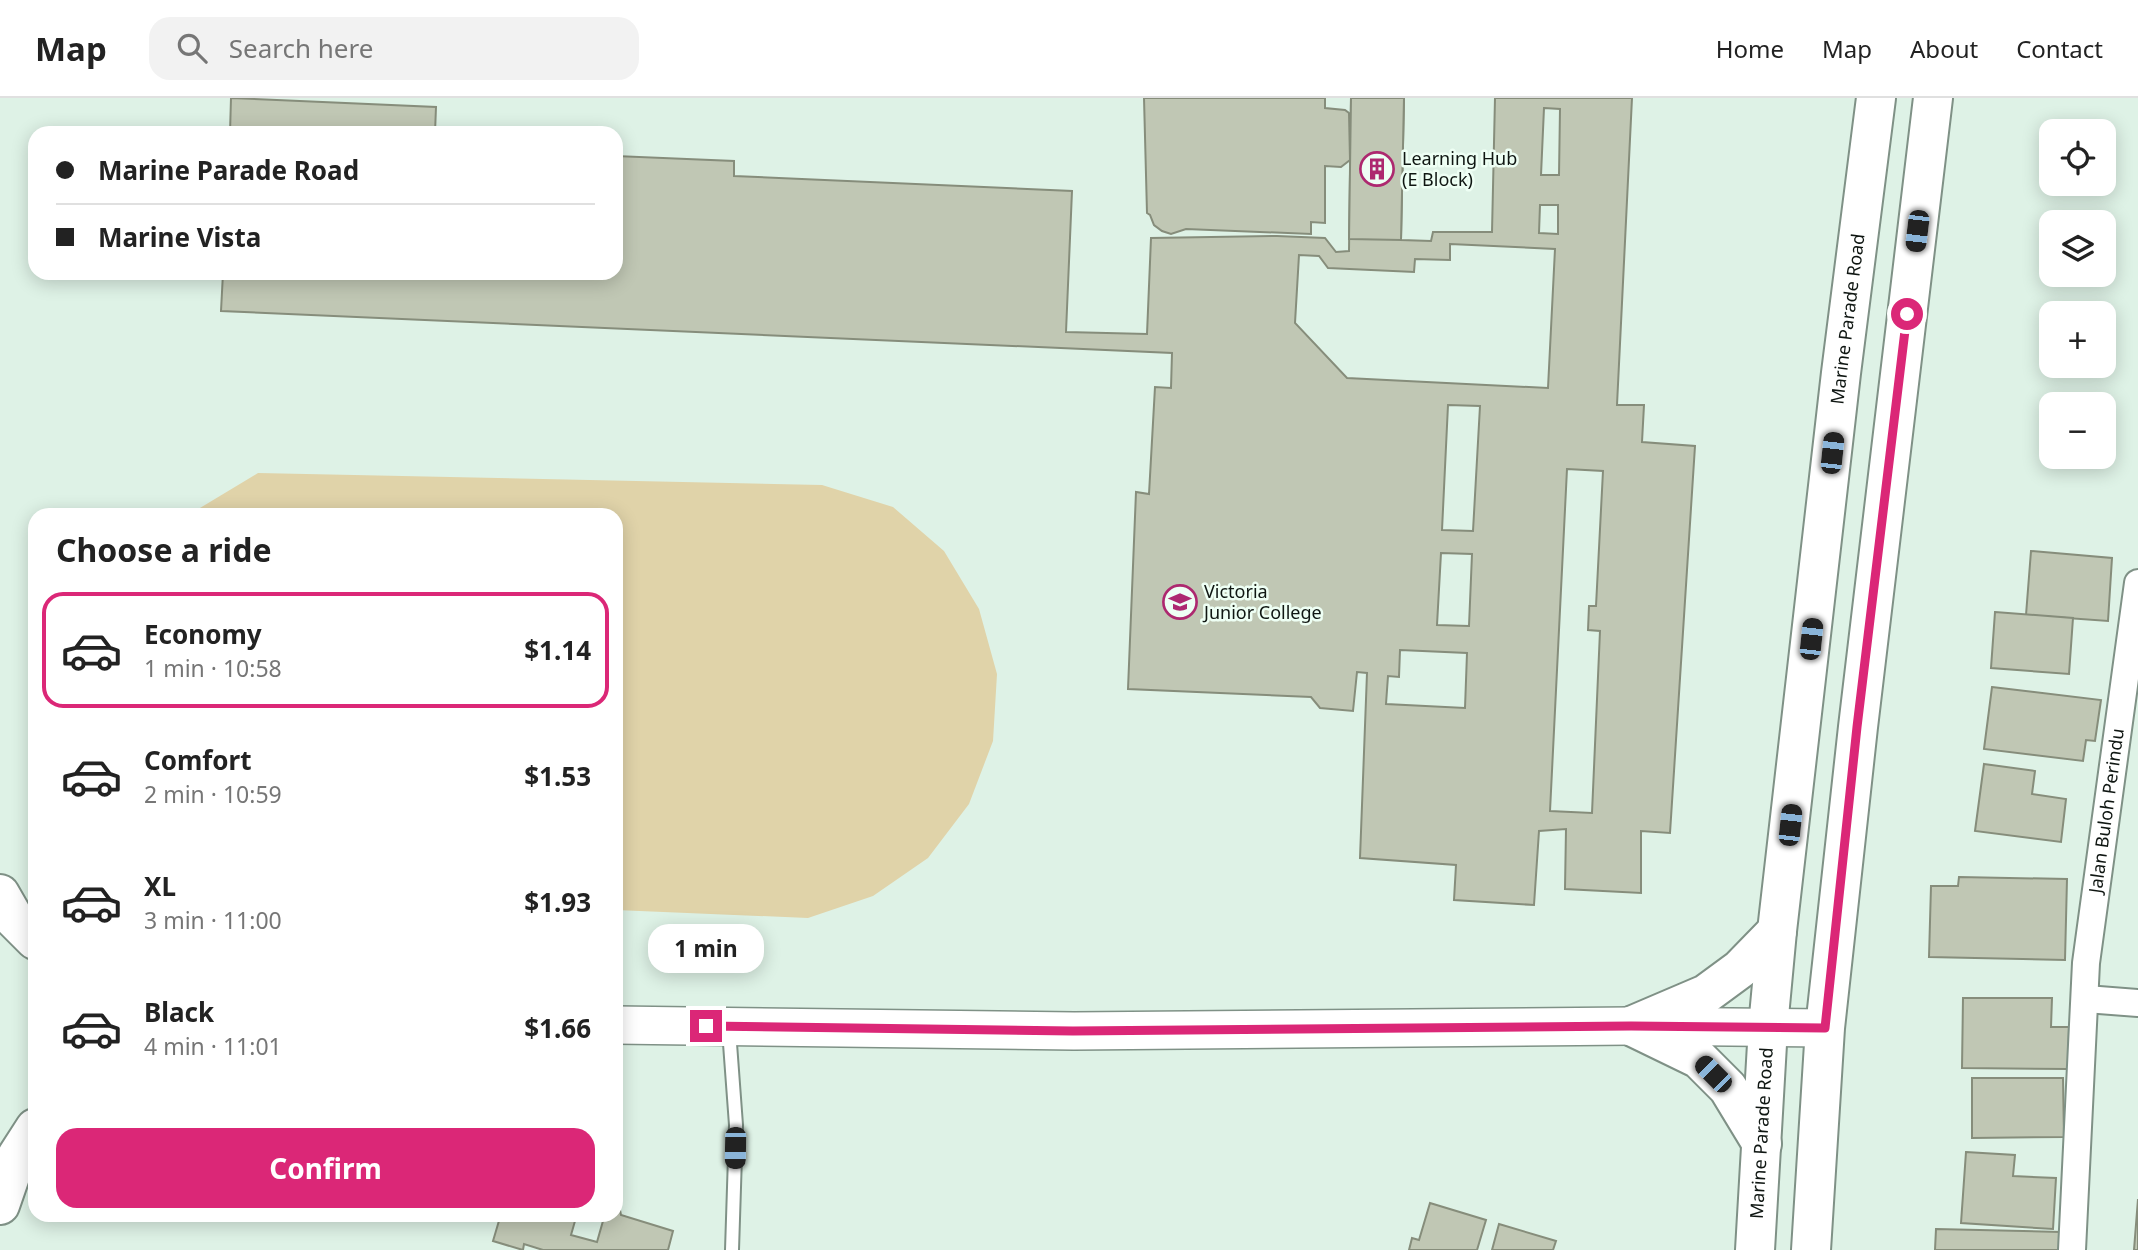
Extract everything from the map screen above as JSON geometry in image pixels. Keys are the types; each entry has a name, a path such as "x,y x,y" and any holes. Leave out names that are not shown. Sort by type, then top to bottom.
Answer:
{"main road":[{"name":"Marine Parade Road","path":"1755,1250 1768,1027 1777,931 1841,373 1876,98"},
{"path":"1811,1250 1825,1028 1857,727 1933,98"},
{"path":"0,894 15,920 28,933"},
{"path":"1631,1026 1706,994 1740,969 1777,931"},
{"path":"1631,1026 1699,1059 1728,1088 1762,1144"},
{"path":"0,1205 16,1156 28,1138"}],"street":[{"name":"Jalan Buloh Perindu","path":"2072,1250 2086,963 2138,583"},
{"path":"2086,999 2138,1003"},
{"path":"623,1025 1087,1031 1631,1026 1825,1028"}],"lane":[{"path":"729,1026 736,1125 732,1250"}],"shaded area":[{"path":"258,473 822,485 893,507 944,551 979,609 997,674 993,741 969,804 928,858 873,896 808,918 623,910 623,508 200,508"}],"building":[{"path":"231,98 436,107 435,126 230,126"},
{"path":"1144,98 1325,98 1325,108 1345,110 1349,113 1350,160 1341,167 1325,166 1325,223 1311,222 1311,234 1186,229 1171,234 1162,231 1154,225 1147,213"},
{"path":"1351,98 1404,98 1401,240 1431,241 1433,232 1492,232 1495,98 1632,98 1617,405 1644,405 1642,442 1695,446 1670,833 1641,831 1641,893 1565,889 1566,829 1539,831 1534,905 1454,900 1456,865 1360,858 1367,673 1357,672 1353,711 1320,708 1311,697 1128,689 1136,492 1149,494 1155,387 1171,388 1172,353 221,311 223,280 623,280 623,156 734,161 734,176 1072,191 1066,332 1147,334 1151,238 1325,238 1336,252 1349,251","holes":["1544,108 1560,109 1559,175 1541,175","1540,205 1558,205 1558,234 1539,233","1450,244 1555,249 1548,388 1347,378 1295,323 1299,255 1319,256 1328,268 1414,272 1415,259 1450,260","1448,405 1480,406 1473,531 1442,530","1567,469 1603,471 1596,606 1589,606 1588,630 1600,631 1592,813 1550,811","1441,553 1472,554 1469,626 1437,625","1400,650 1467,653 1465,708 1386,704 1388,676 1399,677"]},
{"name":"Learning Hub (E Block)","path":"1351,98 1404,98 1401,240 1349,239"},
{"path":"2031,551 2112,558 2108,621 2026,615"},
{"path":"1995,612 2073,618 2069,674 1991,668"},
{"path":"1992,687 2101,700 2095,741 2086,740 2083,761 1984,749"},
{"path":"1984,764 2035,771 2032,794 2066,799 2061,842 1975,831"},
{"path":"1959,877 2067,879 2065,960 1929,957 1931,886 1958,886"},
{"path":"1963,998 2052,998 2051,1027 2069,1027 2068,1069 1962,1068"},
{"path":"1972,1078 2063,1078 2064,1137 1972,1138"},
{"path":"1966,1152 2015,1155 2013,1176 2056,1178 2053,1229 1961,1223"},
{"path":"2138,1199 2138,1250 2134,1250"},
{"path":"1430,1203 1486,1220 1477,1250 1409,1250 1412,1238 1419,1240"},
{"path":"623,1216 673,1231 668,1250 543,1250 524,1244 523,1250 493,1241 499,1222 575,1222 571,1235 597,1242 603,1222 623,1222"},
{"path":"1499,1224 1556,1241 1553,1250 1492,1250"},
{"path":"1936,1229 2061,1232 2061,1250 1935,1250"}],"place":[{"name":"Learning Hub (E Block)","path":"1377,169"},
{"name":"Victoria Junior College","path":"1180,602"}],"route":[{"path":"706,1026 1073,1031 1631,1026 1825,1028 1857,727 1907,314"}]}
